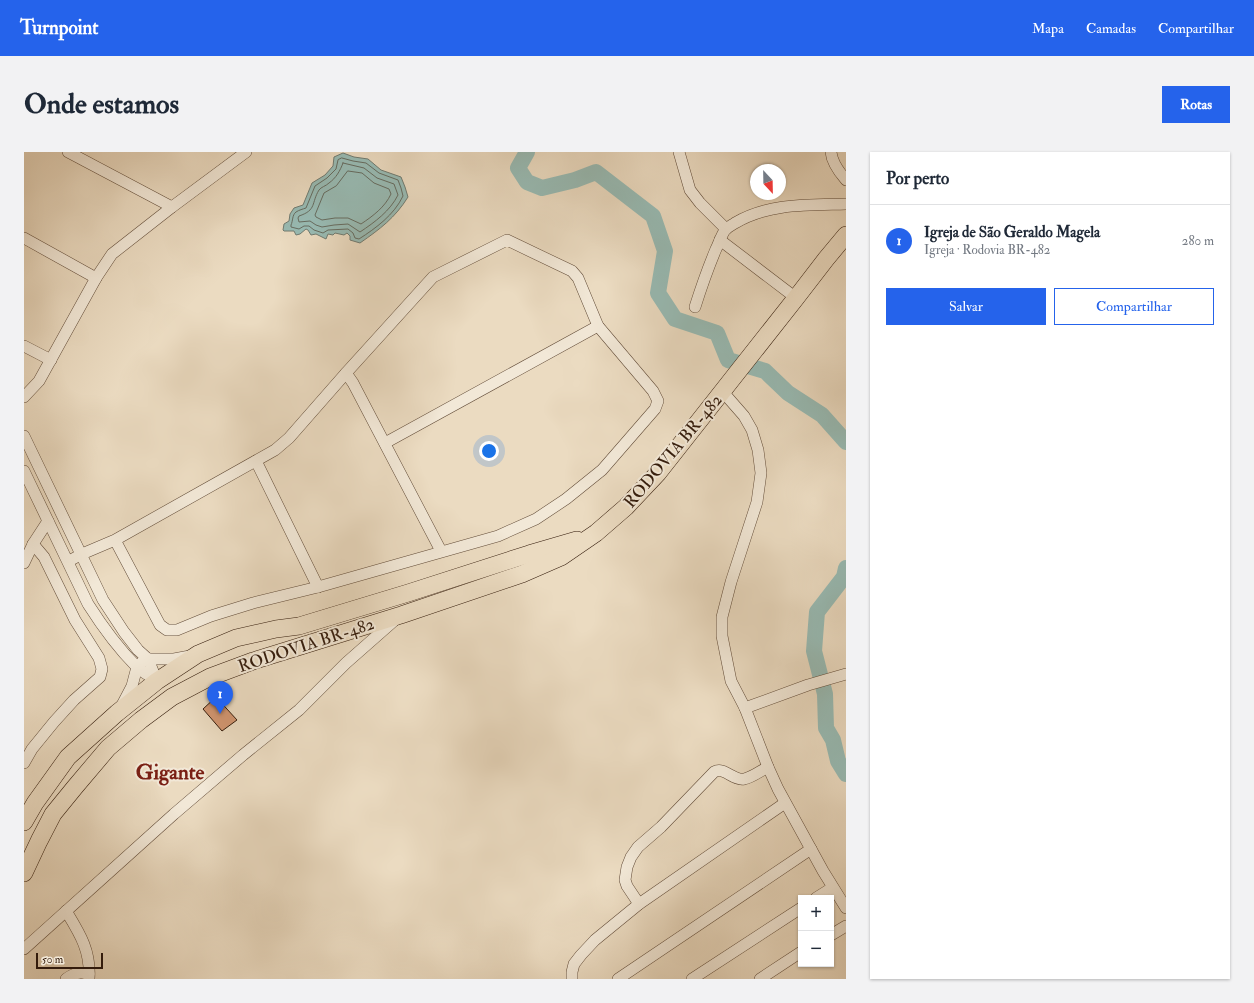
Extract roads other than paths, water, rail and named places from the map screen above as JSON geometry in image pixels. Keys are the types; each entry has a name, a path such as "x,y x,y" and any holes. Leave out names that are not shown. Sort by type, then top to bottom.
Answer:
{"highway":[{"name":"RODOVIA BR-482","path":"24,873 53,814 75,787 108,748 141,720 172,697 210,677 253,661 401,615 522,574 560,557 591,536 626,507 658,474 760,346 846,234"},
{"name":"RODOVIA BR-482","path":"24,822 35,803 68,757 117,713 157,681 198,654 236,638 276,629 299,626 591,536"},
{"path":"157,681 165,692 172,697"}],"street":[{"path":"68,152 172,207"},
{"path":"24,396 39,381 96,278 112,254 246,152"},
{"path":"679,152 690,190 700,203 726,229"},
{"path":"831,152 832,158 838,170 846,180"},
{"path":"695,307 709,265 726,229 745,218 763,211 806,205 846,204"},
{"path":"24,238 96,278"},
{"path":"69,561 115,540 275,450 289,438 433,277 507,240 572,271 578,278 598,326 653,391 658,401 655,410 602,470 566,499 536,519 498,536 318,587 253,603 211,616 177,630 167,630 160,625 115,540"},
{"path":"720,240 796,298"},
{"path":"385,443 598,326"},
{"path":"24,346 51,360"},
{"path":"346,373 353,383 385,443 441,552"},
{"path":"728,385 752,430 758,450 761,474 757,502 731,582 722,617 722,636 731,681 745,708 768,767 785,803 832,888 846,908"},
{"path":"24,436 108,608 134,644 148,659 157,681"},
{"path":"256,461 318,587"},
{"path":"24,471 69,561 88,604 114,641 137,667 157,681"},
{"path":"24,563 33,544 48,521"},
{"path":"24,763 32,749 54,722 74,700 100,677 102,669 99,658 75,620 44,557 33,544"},
{"path":"96,616 101,611 108,608"},
{"path":"24,949 174,814 243,755 299,710 346,664 401,615"},
{"path":"117,713 132,686 137,667 142,662 148,659 174,659 198,654"},
{"path":"745,708 808,685 846,674"},
{"path":"638,904 627,886 625,874 631,858 638,847 662,827 717,770 722,770 736,778 743,779 750,777 768,767"},
{"path":"572,979 574,964 581,955 595,940 638,904 785,803"},
{"path":"618,979 811,849"},
{"path":"821,895 832,888"},
{"path":"692,979 798,910"},
{"path":"66,911 81,936 87,951 89,976"},
{"path":"834,933 846,926"},
{"path":"760,979 798,954"},
{"path":"66,979 81,972 89,976"}],"water":[{"path":"343,153 354,157 368,159 381,170 401,177 408,197 398,211 387,223 360,243 350,240 350,236 347,233 344,235 335,233 333,235 328,234 326,239 316,234 311,235 306,229 300,234 296,235 294,231 284,231 284,224 289,221 290,214 294,208 303,205 312,183 325,175 333,166 334,157"}],"waterway":[{"path":"527,152 518,168 527,182 542,188 575,180 596,172 653,216 665,251 658,293 675,319 717,333 728,360 765,371 788,393 822,415 846,442"},
{"path":"846,568 844,577 817,612 814,651 825,694 826,728 833,740 838,761 846,774"}],"place":[{"name":"Igreja de São Geraldo Magela","path":"220,714"}],"district":[{"name":"Gigante","path":"170,772"}]}
